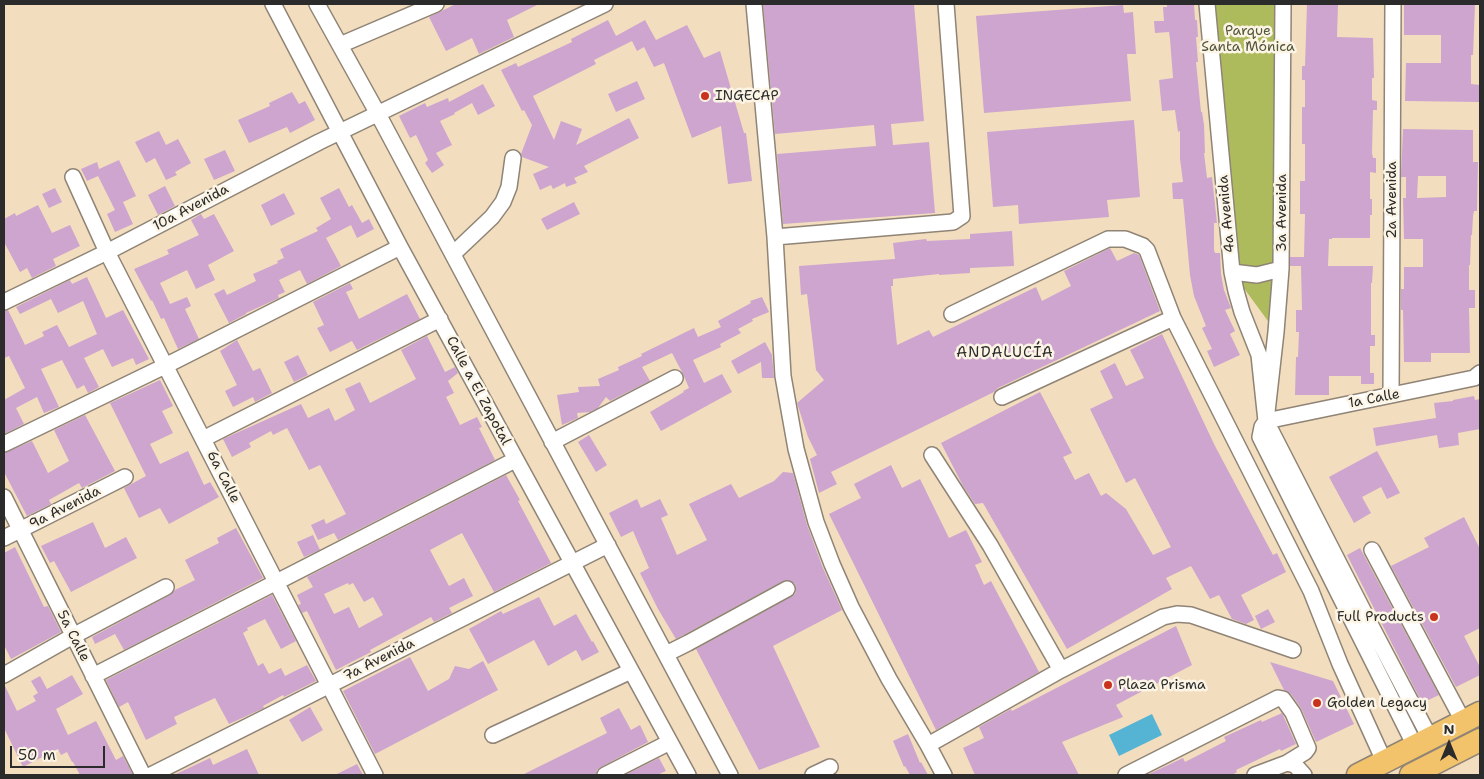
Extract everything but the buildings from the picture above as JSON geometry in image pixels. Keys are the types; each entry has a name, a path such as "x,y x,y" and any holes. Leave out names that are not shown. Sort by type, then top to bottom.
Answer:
{"highway":[{"path":"1358,775 1472,717"},
{"path":"1411,775 1480,740"}],"street":[{"name":"Calle a El Zapotal","path":"273,4 400,247 688,775"},
{"path":"317,4 453,254 730,775"},
{"path":"340,45 436,4"},
{"name":"10a Avenida","path":"4,302 107,252 339,132 605,4"},
{"path":"754,4 775,237 783,376 796,449 816,522 851,607 889,679 944,775"},
{"path":"775,237 953,222 962,216 946,4"},
{"name":"4a Avenida","path":"1207,4 1232,272 1242,312 1258,355 1266,421"},
{"name":"3a Avenida","path":"1266,421 1281,269 1283,4"},
{"name":"2a Avenida","path":"1390,395 1392,4"},
{"path":"453,254 492,217 503,202 509,187 513,158"},
{"name":"6a Calle","path":"73,177 107,252 375,775"},
{"path":"952,314 1108,239 1125,239 1135,242 1147,250 1173,318 1310,591 1340,664 1384,761"},
{"path":"4,444 165,366 400,247"},
{"path":"1232,272 1257,275 1281,269"},
{"path":"1002,397 1173,318"},
{"path":"203,439 440,319"},
{"name":"1a Calle","path":"1266,421 1474,378 1480,373"},
{"path":"552,442 675,378"},
{"path":"1266,421 1368,620 1422,742"},
{"path":"932,455 990,545 1060,670"},
{"path":"93,676 515,460"},
{"name":"9a Avenida","path":"4,538 125,477"},
{"name":"5a Calle","path":"4,497 143,775"},
{"name":"7a Avenida","path":"150,775 608,545"},
{"path":"1372,550 1448,689 1472,717"},
{"path":"4,675 166,587"},
{"path":"666,654 787,588"},
{"path":"928,745 1060,670 1163,617 1177,614 1191,616 1293,650"},
{"path":"493,735 631,671"},
{"path":"1126,775 1278,698 1283,699 1288,704 1308,748 1288,763 1255,775"},
{"path":"605,775 670,742"},
{"path":"1288,763 1295,765 1304,775"},
{"path":"814,775 830,767"}],"green space":[{"name":"Parque Santa Mónica","path":"1208,4 1283,4 1276,332 1232,272"}],"water":[{"path":"1152,714 1162,735 1119,756 1109,735"}],"place":[{"name":"INGECAP","path":"705,96"},
{"name":"Full Products","path":"1434,617"},
{"name":"Plaza Prisma","path":"1108,685"},
{"name":"Golden Legacy","path":"1317,703"}],"district":[{"name":"ANDALUCÍA","path":"1005,353"}]}
